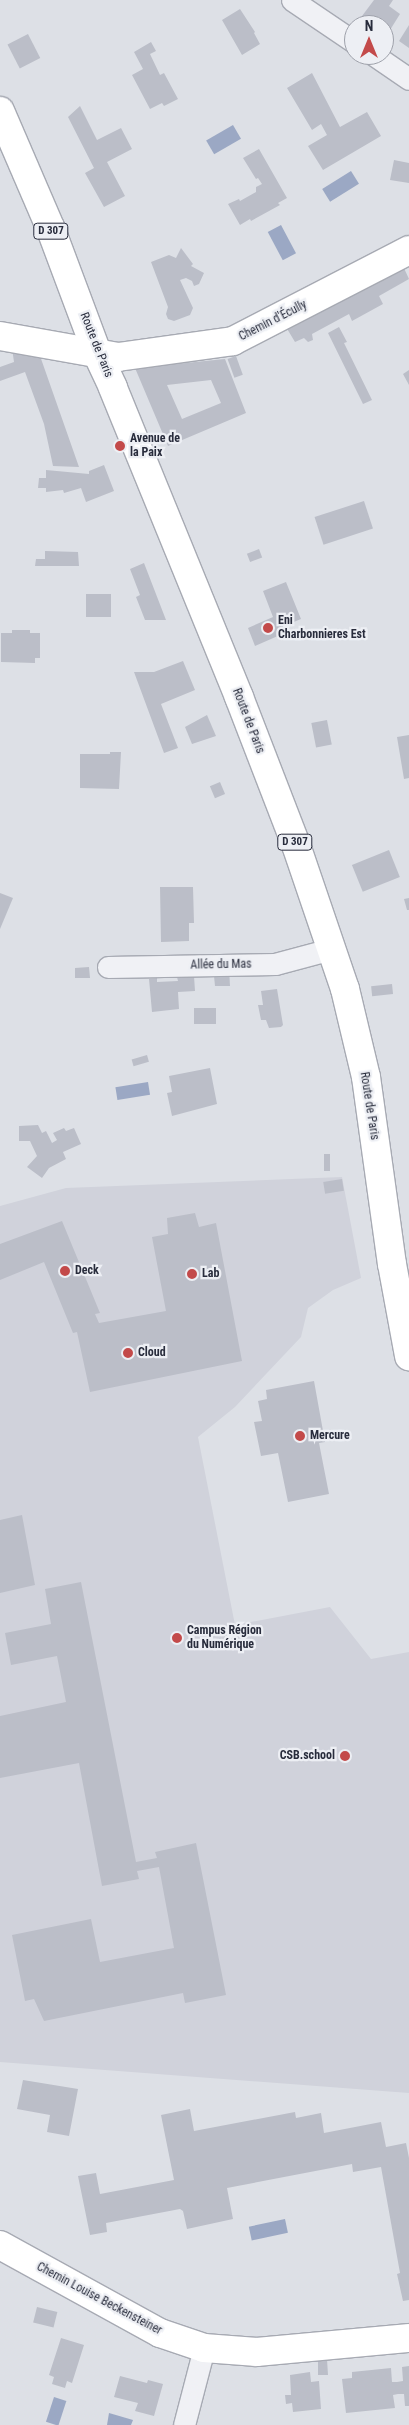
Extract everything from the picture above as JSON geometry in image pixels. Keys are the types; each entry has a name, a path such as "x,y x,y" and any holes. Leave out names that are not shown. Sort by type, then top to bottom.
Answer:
{"main road":[{"name":"Route de Paris","path":"0,111 53,236 97,353 239,698 296,845 332,949 345,989 366,1076 391,1256 409,1356"},
{"name":"Chemin d'Écully","path":"97,353 118,357 233,342 409,250"},
{"path":"0,336 97,353"},
{"name":"Chemin Louise Beckensteiner","path":"0,2245 133,2319 178,2340 204,2348 257,2352 409,2338"}],"street":[{"path":"292,0 344,35"},
{"path":"389,65 409,79"},
{"name":"Allée du Mas","path":"108,967 275,964 332,949"},
{"path":"184,2425 204,2348"}],"shaded area":[{"name":"Campus Région du Numérique","path":"342,1177 361,1278 333,1290 308,1308 301,1337 235,1407 198,1437 235,1625 330,1607 371,1659 409,1652 409,2093 0,2062 0,1206 66,1188"}],"water":[{"path":"233,125 241,139 214,154 206,140"},
{"path":"351,171 359,184 330,202 322,189"},
{"path":"281,225 296,253 283,260 268,232"},
{"path":"148,1082 150,1095 117,1100 115,1087"},
{"path":"285,2219 288,2233 252,2240 249,2227"},
{"path":"54,2397 66,2401 59,2425 46,2422"},
{"path":"109,2413 133,2420 131,2425 107,2425"}],"building":[{"path":"374,0 393,0 389,6 400,14 394,24 394,15 363,15"},
{"path":"240,9 255,32 260,44 242,55 222,20"},
{"path":"409,25 409,48 399,41"},
{"path":"28,34 40,58 20,68 8,44"},
{"path":"151,42 156,51 150,54 160,75 164,73 178,99 164,106 162,103 150,109 132,75 143,69 134,52"},
{"path":"312,73 340,127 367,112 381,136 323,170 308,146 327,135 321,124 312,130 287,88"},
{"path":"80,106 97,140 121,128 132,149 107,162 125,196 104,207 85,173 94,168 68,117"},
{"path":"259,149 287,198 278,203 280,205 240,225 228,204 239,199 240,201 256,192 256,187 262,184 258,178 256,179 243,158"},
{"path":"394,160 409,163 409,183 390,180"},
{"path":"181,248 193,264 191,266 204,273 199,284 194,286 192,281 186,278 180,280 193,308 190,315 174,321 168,319 166,314 168,307 151,262 169,255 176,258"},
{"path":"403,266 409,279 379,296 383,304 352,321 349,314 312,334 313,340 308,342 304,338 295,342 286,327"},
{"path":"339,327 347,342 344,343 372,400 363,404 328,333"},
{"path":"12,348 31,350 31,356 39,353 79,467 53,466 44,424 25,372 0,381 0,367 14,362"},
{"path":"236,356 243,375 234,378 228,359"},
{"path":"225,359 246,413 168,446 135,368","holes":["211,380 221,403 182,419 167,385"]},
{"path":"409,370 409,385 403,374"},
{"path":"104,465 114,491 86,502 81,488 64,493 63,490 46,492 46,488 38,488 39,478 46,478 46,470 89,474 89,471"},
{"path":"364,501 373,529 324,545 315,517"},
{"path":"259,549 262,557 250,562 247,554"},
{"path":"45,551 78,552 79,566 35,566 36,559 45,559"},
{"path":"144,563 166,620 145,620 136,597 140,595 130,569"},
{"path":"286,582 301,619 284,626 287,632 255,646 248,628 273,617 263,591"},
{"path":"86,594 111,594 111,617 86,617"},
{"path":"12,630 30,630 30,633 40,633 40,658 35,658 35,663 1,662 1,633 12,633"},
{"path":"183,661 195,690 161,704 178,748 164,753 134,672 154,672"},
{"path":"207,715 216,736 192,744 185,727"},
{"path":"327,720 332,745 316,748 311,723"},
{"path":"409,735 409,778 404,779 397,737"},
{"path":"110,752 121,752 119,789 80,788 80,754 110,754"},
{"path":"220,782 225,794 215,798 210,786"},
{"path":"389,850 400,877 363,892 352,865"},
{"path":"160,887 193,887 194,923 189,923 189,941 161,942"},
{"path":"0,893 13,898 0,929"},
{"path":"409,898 409,910 407,910 404,899"},
{"path":"89,967 90,978 75,978 75,968"},
{"path":"220,968 229,968 230,986 215,986 214,976"},
{"path":"194,976 195,991 178,992 179,1009 152,1012 149,979 157,978 157,982 178,981 177,977"},
{"path":"392,984 393,994 372,996 371,986"},
{"path":"277,989 283,1025 281,1027 269,1028 266,1020 261,1020 258,1005 263,1005 261,991"},
{"path":"194,1008 216,1008 216,1024 194,1024"},
{"path":"147,1055 149,1062 134,1066 132,1059"},
{"path":"210,1068 217,1104 172,1116 167,1093 172,1092 169,1076"},
{"path":"38,1125 42,1133 46,1131 52,1143 57,1140 53,1133 64,1128 66,1131 74,1128 81,1144 63,1152 66,1159 49,1168 42,1178 27,1167 37,1156 30,1141 19,1141 19,1126"},
{"path":"324,1154 330,1154 330,1171 324,1171"},
{"path":"342,1179 344,1191 325,1194 323,1182"},
{"path":"195,1213 199,1227 216,1223 242,1361 90,1392 77,1332 73,1333 44,1262 0,1280 0,1244 62,1221 100,1313 95,1314 99,1323 166,1311 152,1237 168,1234 167,1218"},
{"path":"314,1381 325,1442 319,1443 329,1494 288,1502 278,1453 261,1456 254,1422 262,1421 258,1401 267,1399 266,1390"},
{"path":"22,1515 35,1585 0,1593 0,1520"},
{"path":"81,1582 136,1862 157,1858 155,1852 196,1843 226,1995 185,2003 183,1993 44,2021 34,1999 25,2001 12,1935 91,1919 100,1962 174,1948 159,1867 137,1871 139,1879 102,1886 79,1763 0,1778 0,1716 66,1702 57,1656 11,1665 5,1633 51,1624 45,1589"},
{"path":"23,2080 78,2089 69,2136 47,2132 50,2115 17,2109"},
{"path":"190,2109 194,2131 295,2112 296,2118 321,2113 324,2133 381,2122 386,2147 406,2143 409,2158 409,2300 403,2301 397,2274 400,2273 381,2167 353,2172 352,2164 227,2188 233,2219 187,2229 183,2211 180,2209 106,2223 107,2232 90,2235 78,2176 96,2173 100,2194 174,2180 161,2115"},
{"path":"37,2307 57,2312 54,2328 33,2323"},
{"path":"61,2338 84,2345 72,2383 67,2381 65,2388 52,2384 54,2377 49,2375"},
{"path":"327,2359 328,2375 318,2375 318,2360"},
{"path":"409,2366 409,2406 405,2406 404,2394 398,2394 393,2395 395,2408 346,2413 342,2379 352,2378 352,2372 391,2368 392,2382 403,2381 402,2367"},
{"path":"310,2372 311,2382 319,2381 321,2409 293,2412 292,2403 286,2404 285,2395 291,2395 290,2375"},
{"path":"120,2376 147,2383 148,2380 163,2384 154,2416 135,2411 138,2403 114,2397"}],"place":[{"name":"Avenue de la Paix","path":"120,446"},
{"name":"Eni Charbonnieres Est","path":"268,628"},
{"name":"Deck","path":"65,1271"},
{"name":"Lab","path":"192,1274"},
{"name":"Cloud","path":"128,1353"},
{"name":"Mercure","path":"300,1436"},
{"name":"Campus Région du Numérique","path":"177,1638"},
{"name":"CSB.school","path":"345,1756"}]}
